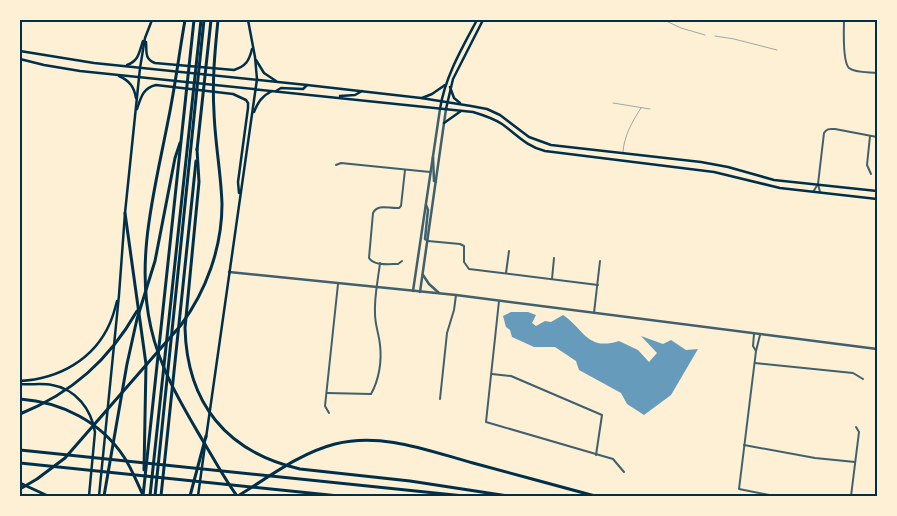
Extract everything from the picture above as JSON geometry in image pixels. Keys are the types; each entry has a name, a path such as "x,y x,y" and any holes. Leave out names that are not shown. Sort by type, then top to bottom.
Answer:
{"highway":[{"path":"185,20 170,114 148,230 145,282 148,313 155,342 175,392 237,496 303,456 342,442 360,440 381,440 595,496"},
{"path":"143,496 194,20"},
{"path":"150,496 202,20"},
{"path":"154,496 202,20"},
{"path":"161,496 211,20"},
{"path":"20,489 37,480 65,458 181,325 193,308 204,286 219,236 222,205 213,102 218,20"},
{"path":"104,496 127,364 142,303 154,268 175,158 182,135"},
{"path":"197,149 199,182 187,305 186,342 190,368 202,400 217,422 244,448 268,460 300,469 389,478 508,496"},
{"path":"125,213 146,377 145,483"},
{"path":"20,414 54,398 89,372 115,346 142,303"},
{"path":"20,399 41,401 58,406 92,424 109,438 124,457 143,496"},
{"path":"190,496 206,436"},
{"path":"20,450 464,496"},
{"path":"20,463 339,496"},
{"path":"20,483 48,496"}],"main road":[{"path":"124,66 132,64 138,59 152,20"},
{"path":"198,496 256,89 255,57 248,20"},
{"path":"440,109 446,84 476,20"},
{"path":"446,109 450,87 482,20"},
{"path":"145,38 146,57 149,61 162,64 234,70 242,68 246,64 250,58 253,46"},
{"path":"98,496 135,115 145,38"},
{"path":"20,51 71,60 257,79 461,104 487,109 500,115 528,137 541,142 712,164 774,180 877,191"},
{"path":"255,57 264,73 277,82"},
{"path":"20,59 60,68 111,74 473,112 491,118 537,150 714,172 770,186 877,199"},
{"path":"111,74 122,77 131,84 137,103"},
{"path":"421,98 432,94 446,84"},
{"path":"135,115 144,91 150,86 156,85 240,96 248,103 238,182 240,197"},
{"path":"252,116 264,95 281,88 303,89 307,85"},
{"path":"306,94 307,85"},
{"path":"450,87 454,98 461,104"},
{"path":"336,97 355,95 362,91"},
{"path":"361,100 362,91"},
{"path":"444,122 462,111"},
{"path":"562,146 562,153"},
{"path":"623,154 623,160"},
{"path":"20,383 52,376 71,367 82,359 99,341 110,324 119,295"},
{"path":"20,383 47,384 65,389 85,405 95,432 89,496"}],"street":[{"path":"844,20 844,50 848,65 853,70 877,73"},
{"path":"413,291 440,109"},
{"path":"420,292 446,109"},
{"path":"820,193 818,184 824,133 826,130 835,129 877,137"},
{"path":"870,136 867,166 870,174"},
{"path":"433,156 435,162 434,181 436,182"},
{"path":"336,165 341,163 431,172"},
{"path":"402,261 398,264 380,263 372,262 369,258 373,213 379,207 399,208 401,206 404,170"},
{"path":"813,192 818,184"},
{"path":"426,204 428,210 425,239 428,241"},
{"path":"20,207 20,213"},
{"path":"428,241 464,246 464,262 470,269 598,285"},
{"path":"506,273 509,251"},
{"path":"552,279 554,258"},
{"path":"594,313 600,261"},
{"path":"326,392 371,394 376,385 380,361 380,344 375,314 380,263"},
{"path":"229,272 456,295 877,349"},
{"path":"423,275 429,284 440,294"},
{"path":"329,413 325,406 338,284"},
{"path":"440,399 447,333 454,310 456,295"},
{"path":"499,301 486,422 613,460 624,472"},
{"path":"754,334 753,346 756,351"},
{"path":"760,335 754,363 739,489 774,496"},
{"path":"754,363 853,373 863,378"},
{"path":"492,374 511,376 602,415 596,454"},
{"path":"851,496 858,432 856,427"},
{"path":"744,445 815,458 855,462"}],"lane":[{"path":"664,20 681,28 705,35"},
{"path":"715,36 777,50"},
{"path":"613,103 650,109"},
{"path":"623,154 628,131 641,108"}],"water":[{"path":"511,312 528,312 536,315 532,323 536,326 545,321 551,322 563,315 593,341 608,343 619,341 638,350 649,362 657,353 641,336 663,344 671,340 686,350 698,349 671,395 644,415 627,404 621,393 579,370 576,361 555,347 534,347 512,337 510,330 506,327 503,316"}]}
